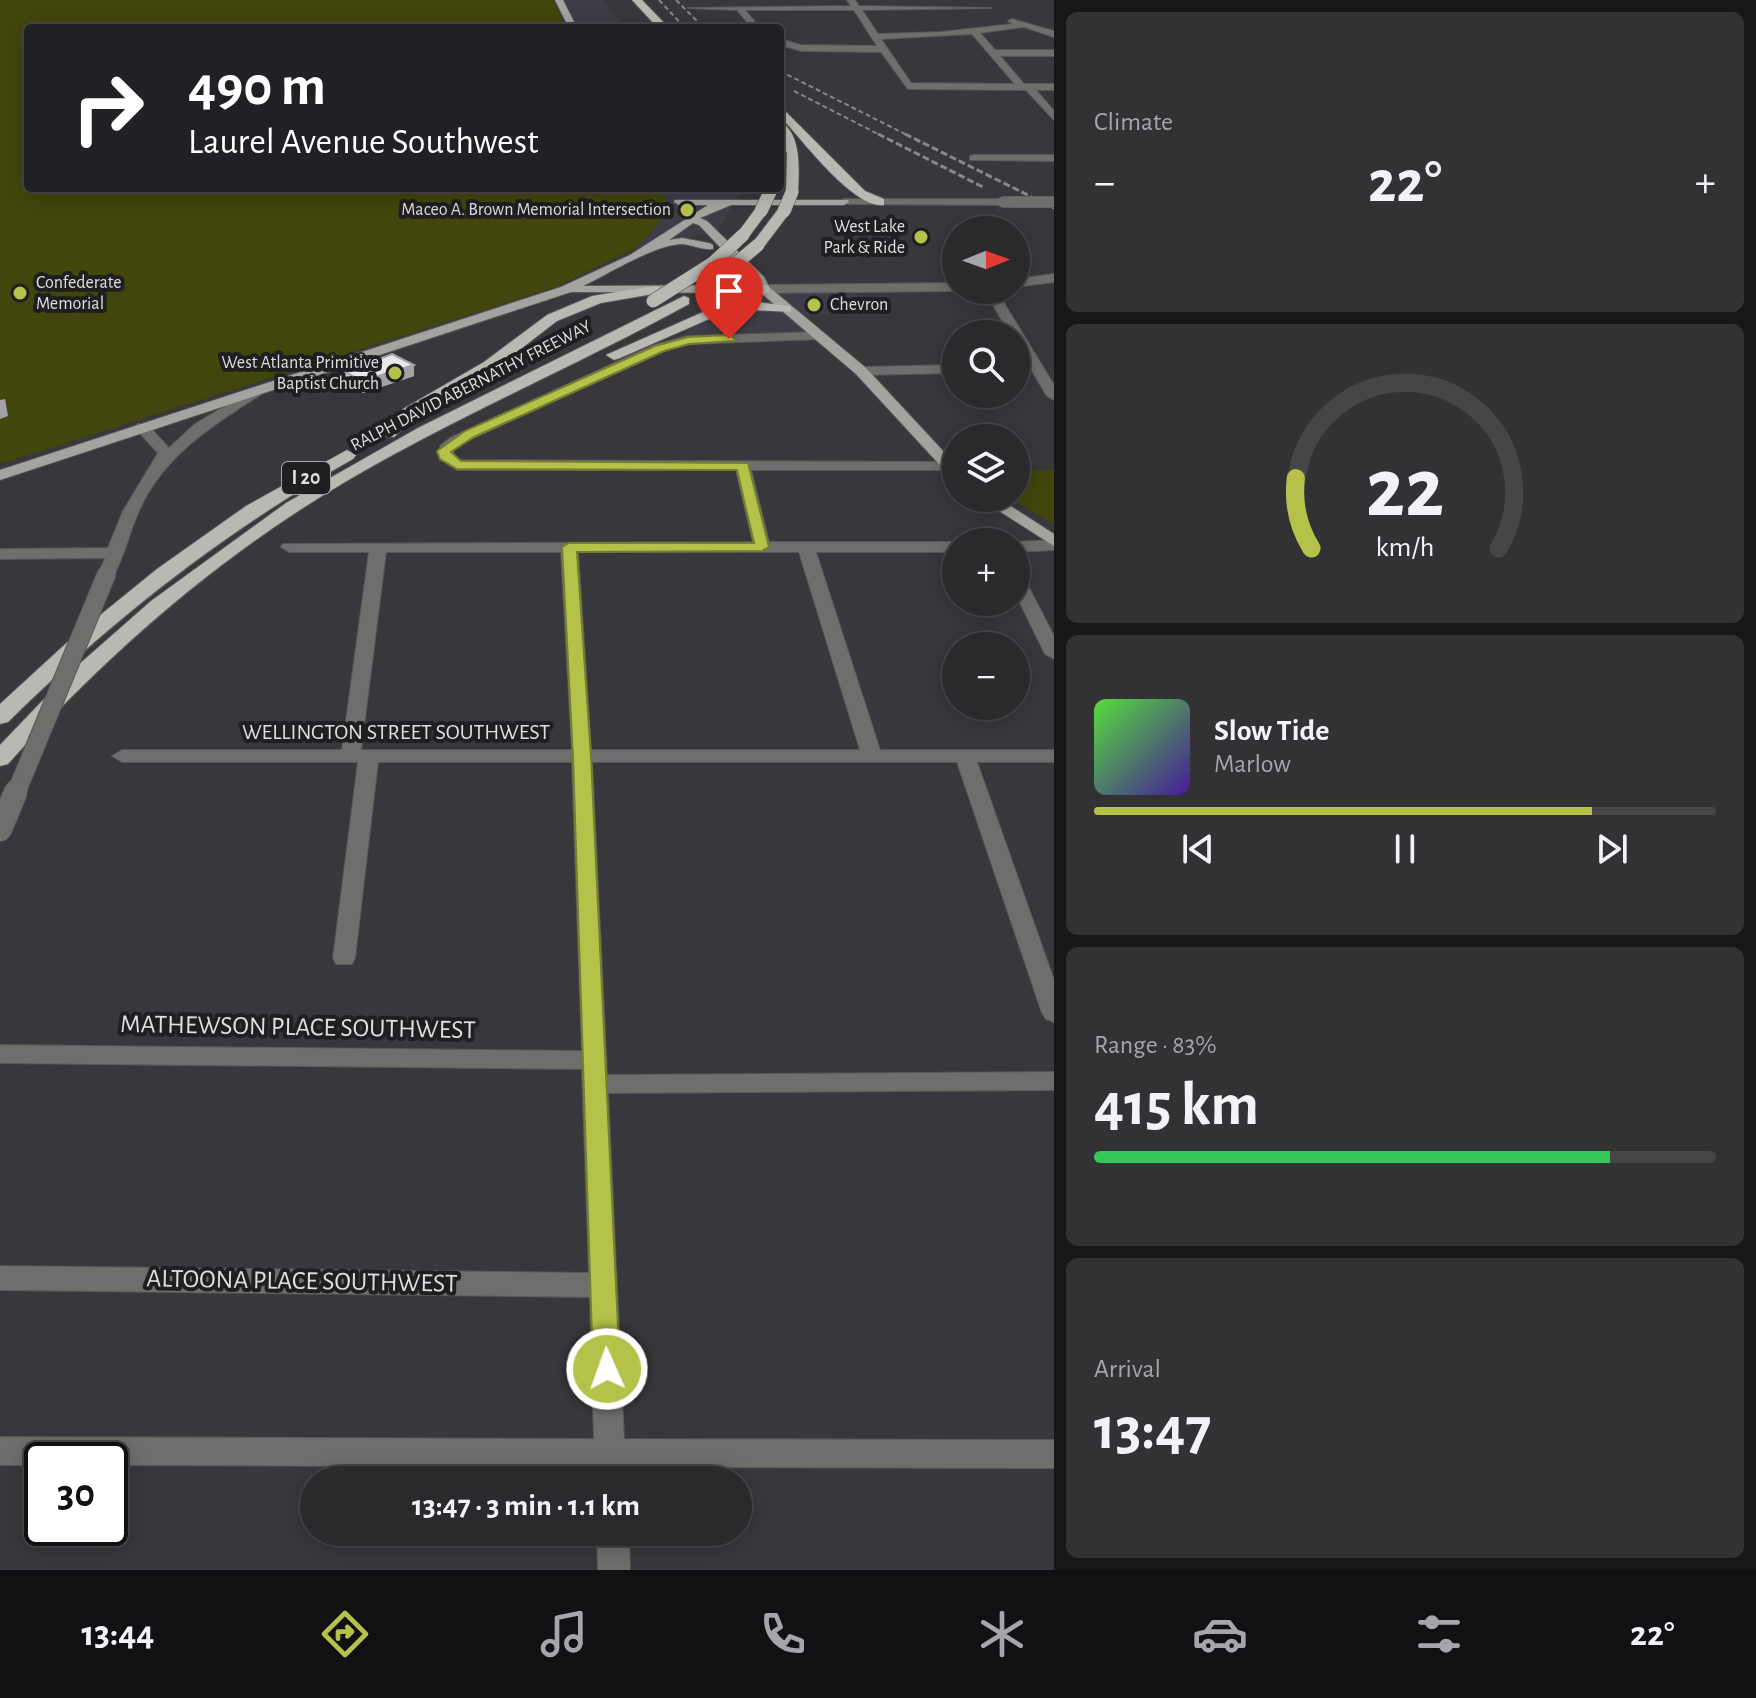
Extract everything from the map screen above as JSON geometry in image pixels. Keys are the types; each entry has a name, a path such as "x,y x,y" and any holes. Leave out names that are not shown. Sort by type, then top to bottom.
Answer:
{"highway":[{"path":"637,0 660,24"},
{"path":"784,113 857,191 879,202"},
{"name":"RALPH DAVID ABERNATHY FREEWAY","path":"0,759 87,668 169,597 226,554 337,479 684,301 758,245 784,211 792,192 795,172 793,153 784,134"},
{"path":"844,202 853,199 857,191"},
{"name":"RALPH DAVID ABERNATHY FREEWAY","path":"0,717 66,652 186,557 271,500 388,433 713,263 743,235 761,211 770,192"},
{"path":"481,406 571,374 764,289"},
{"path":"388,433 409,413 490,365 552,318 597,299 654,295"},
{"path":"726,306 761,305 786,309"}],"main road":[{"path":"559,0 571,24"},
{"path":"672,192 691,219 703,223 760,280 764,289"},
{"path":"679,202 747,201"},
{"path":"679,202 844,202"},
{"path":"652,247 679,202"},
{"path":"0,475 565,290 609,271 652,247 707,209 727,203"},
{"path":"707,209 705,215 713,227 766,280 764,289"},
{"path":"691,219 690,227 709,247 861,371 942,459"},
{"path":"652,247 682,241 709,247"},
{"path":"716,289 734,284 738,273"},
{"path":"565,290 654,295 716,289 764,289"},
{"path":"200,410 215,416"},
{"path":"1008,512 1054,543"}],"street":[{"path":"979,0 999,16 1054,34"},
{"path":"692,8 854,4 987,8"},
{"path":"854,4 907,85 1054,87"},
{"path":"739,8 753,24"},
{"path":"873,37 975,32 1024,25"},
{"path":"975,32 991,53 1054,117"},
{"path":"784,43 811,49 881,49"},
{"path":"991,53 1054,53"},
{"path":"974,158 1054,158"},
{"path":"844,202 1054,202"},
{"path":"1030,281 1054,278"},
{"path":"764,289 942,287"},
{"path":"999,304 1044,372 1054,396"},
{"path":"818,336 698,340 659,348 447,446 445,456 457,465 942,469"},
{"path":"861,371 942,369"},
{"path":"160,464 215,416 255,392"},
{"path":"0,830 113,553 138,497 165,453 142,427"},
{"path":"743,466 762,547"},
{"path":"1030,546 1054,543"},
{"path":"289,547 942,547"},
{"path":"344,958 378,547"},
{"path":"569,547 582,757 610,1466"},
{"path":"806,547 871,754"},
{"path":"0,554 113,553"},
{"path":"1030,606 1054,654"},
{"name":"WELLINGTON STREET SOUTHWEST","path":"122,756 1054,756"},
{"path":"965,756 1054,1013"},
{"name":"MATHEWSON PLACE SOUTHWEST","path":"0,1054 595,1072 1054,1081"},
{"name":"ALTOONA PLACE SOUTHWEST","path":"0,1278 603,1285"},
{"path":"0,1451 332,1453 590,1466"},
{"path":"644,1466 1054,1454"},
{"path":"613,1546 614,1570"}],"shaded area":[{"path":"560,0 604,0 622,24 570,24"},
{"path":"663,192 741,192 718,231 636,248 664,217 666,197"},
{"path":"773,291 855,291 862,311 806,317 825,333 673,339 751,298"}],"green space":[{"path":"0,0 553,0 564,24 24,24 24,192 663,192 666,197 664,217 636,248 553,288 0,464"},
{"path":"1054,470 1054,524 1030,510 1030,471"}],"building":[{"path":"392,354 414,365 362,381 345,372"}],"railway":[{"path":"659,0 681,24"},
{"path":"676,0 700,24"},
{"path":"784,73 907,135"},
{"path":"794,91 882,136"},
{"path":"878,134 983,187"},
{"path":"907,135 1054,208"}],"place":[{"name":"Maceo A. Brown Memorial Intersection","path":"687,210"},
{"name":"West Lake Park & Ride","path":"921,237"},
{"name":"Confederate Memorial","path":"20,293"},
{"name":"Chevron","path":"814,305"},
{"name":"West Atlanta Primitive Baptist Church","path":"395,373"}],"route":[{"path":"607,1369 582,757 569,547 762,547 743,466 457,465 445,456 444,451 447,446 469,434 659,348 688,340 729,339"}]}
